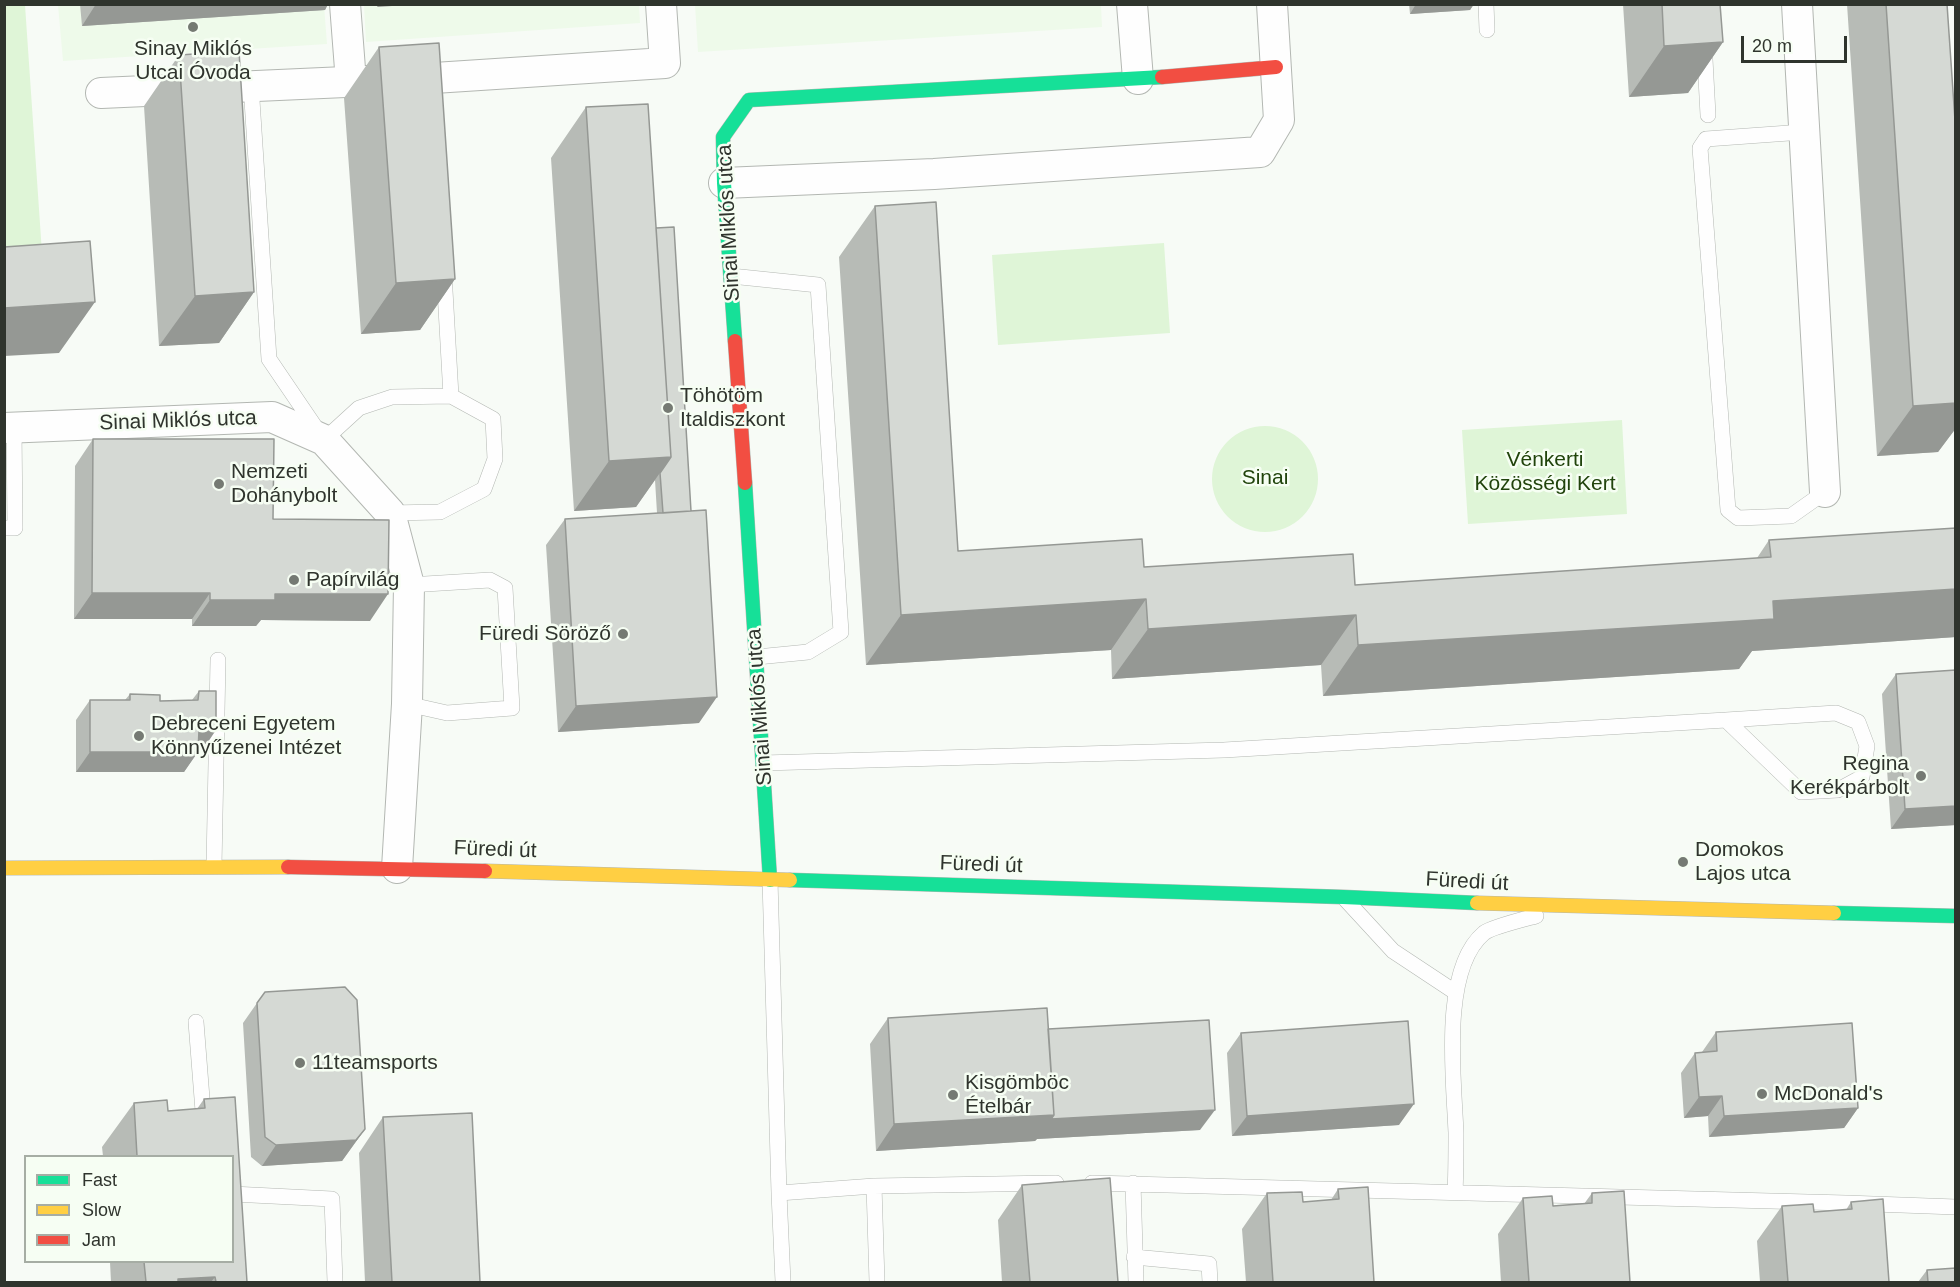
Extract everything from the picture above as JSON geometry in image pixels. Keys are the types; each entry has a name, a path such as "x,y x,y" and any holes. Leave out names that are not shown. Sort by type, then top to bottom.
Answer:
{"main road":[{"name":"Sinai Miklós utca","path":"770,880 724,183 723,137 749,100 1138,79 1276,67"},
{"name":"Füredi út","path":"4,868 214,866 397,868 1342,897 1563,907 1956,916"}],"street":[{"path":"345,4 351,82"},
{"path":"101,93 351,82 434,84 665,63 661,4"},
{"path":"1132,4 1138,79"},
{"path":"724,183 934,174 1260,152 1279,120 1272,4"},
{"path":"1797,4 1825,492"},
{"name":"Sinai Miklós utca","path":"9,428 272,417 324,440 390,513 409,585 407,704 397,868"}],"lane":[{"path":"1486,4 1487,30"},
{"path":"1702,4 1708,115"},
{"path":"251,85 269,359 324,440 359,408 392,397 451,396 493,419 495,459 484,489 440,512 390,513"},
{"path":"1803,132 1706,139 1700,148 1728,510 1738,518 1791,516 1825,492"},
{"path":"443,256 451,396"},
{"path":"731,276 819,285 841,632 808,652 757,657"},
{"path":"4,528 15,528 9,428"},
{"path":"407,704 447,713 512,708 505,588 490,580 409,585"},
{"path":"214,866 218,660"},
{"path":"763,763 1224,750 1836,713 1858,722 1867,746 1862,777 1838,790 1801,792 1726,720"},
{"path":"770,880 783,1282"},
{"path":"1342,897 1393,951 1455,992"},
{"path":"1455,1193 1456,1136 1452,1056 1455,992 1467,953 1485,932 1563,907"},
{"path":"196,1022 204,1111 215,1155"},
{"path":"779,1193 874,1186 1133,1183 1956,1207"},
{"path":"1133,1183 1136,1282"},
{"path":"874,1186 877,1282"},
{"path":"234,1194 332,1199 335,1282"},
{"path":"1134,1257 1209,1264 1210,1282"}],"shaded area":[{"name":"Sinay Miklós Utcai Óvoda","path":"58,5 324,5 327,44 63,61"},
{"path":"364,5 639,5 640,23 366,42"},
{"path":"695,5 1101,5 1102,27 698,52"}],"green space":[{"path":"5,5 25,5 42,253 5,256"},
{"path":"1164,243 1170,333 998,345 992,255"},
{"name":"Vénkerti Közösségi Kert","path":"1622,420 1627,514 1468,524 1462,430"},
{"name":"Sinai","path":"1265,426 1285,430 1302,442 1314,459 1318,479 1314,499 1302,516 1285,528 1265,532 1245,528 1228,516 1216,499 1212,479 1216,459 1228,442 1245,430"}],"building":[{"path":"1662,4 1720,4 1723,42 1664,46"},
{"path":"1886,4 1947,4 1956,135 1956,403 1913,406"},
{"path":"439,43 455,279 396,283 379,47"},
{"path":"239,51 254,292 195,296 179,55"},
{"path":"648,104 671,457 609,461 586,107"},
{"path":"936,202 958,551 1142,539 1144,567 1353,554 1355,585 1771,557 1769,540 1956,528 1956,589 1773,601 1774,619 1358,645 1356,615 1148,629 1146,599 901,615 875,206"},
{"path":"674,227 691,511 663,513 660,473 671,457 656,228"},
{"path":"90,241 95,302 4,308 4,247"},
{"path":"93,439 274,439 273,519 389,520 388,594 275,594 275,600 210,600 210,593 92,593"},
{"name":"Füredi Söröző","path":"706,510 717,697 576,706 565,519"},
{"name":"Regina Kerékpárbolt","path":"1956,670 1956,806 1905,809 1896,674"},
{"path":"199,691 216,691 216,730 199,730 198,752 90,752 90,700 130,700 130,694 160,695 160,701 198,700"},
{"path":"345,987 357,1000 365,1129 356,1140 276,1145 265,1137 257,1003 265,992"},
{"name":"Kisgömböc Ételbár","path":"1047,1008 1054,1115 894,1124 888,1018"},
{"path":"1209,1020 1215,1110 1051,1119 1054,1115 1048,1029"},
{"path":"1408,1021 1414,1104 1247,1116 1241,1033"},
{"name":"McDonald's","path":"1852,1023 1858,1108 1724,1116 1722,1096 1699,1097 1695,1053 1717,1051 1716,1032"},
{"path":"235,1097 247,1282 216,1282 215,1277 178,1279 178,1282 146,1282 144,1263 234,1263 234,1155 137,1155 134,1103 167,1100 168,1111 205,1108 204,1099"},
{"path":"472,1113 480,1282 392,1282 383,1117"},
{"path":"1110,1178 1118,1282 1030,1282 1022,1185"},
{"path":"1368,1187 1374,1282 1273,1282 1267,1193 1302,1192 1303,1202 1339,1199 1338,1189"},
{"path":"1624,1191 1630,1282 1529,1282 1523,1198 1552,1196 1553,1206 1592,1203 1592,1193"},
{"path":"1883,1199 1889,1282 1788,1282 1782,1206 1813,1204 1814,1212 1852,1209 1851,1202"},
{"path":"1956,1268 1956,1282 1928,1282 1927,1270"}],"traffic: fast":[{"path":"735,341 723,137 749,100 1162,77"},
{"path":"745,483 770,880"},
{"path":"790,880 1477,903"},
{"path":"1834,913 1956,916"}],"traffic: slow":[{"path":"4,868 288,867"},
{"path":"485,871 790,880"},
{"path":"1477,903 1834,913"}],"traffic: jam":[{"path":"1162,77 1276,67"},
{"path":"735,341 745,483"},
{"path":"288,867 485,871"}],"place":[{"name":"Sinay Miklós Utcai Óvoda","path":"193,27"},
{"name":"Töhötöm Italdiszkont","path":"668,408"},
{"name":"Nemzeti Dohánybolt","path":"219,484"},
{"name":"Papírvilág","path":"294,580"},
{"name":"Füredi Söröző","path":"623,634"},
{"name":"Debreceni Egyetem Könnyűzenei Intézet","path":"139,736"},
{"name":"Regina Kerékpárbolt","path":"1921,776"},
{"name":"Domokos Lajos utca","path":"1683,862"},
{"name":"11teamsports","path":"300,1063"},
{"name":"McDonald's","path":"1762,1094"},
{"name":"Kisgömböc Ételbár","path":"953,1095"}]}
